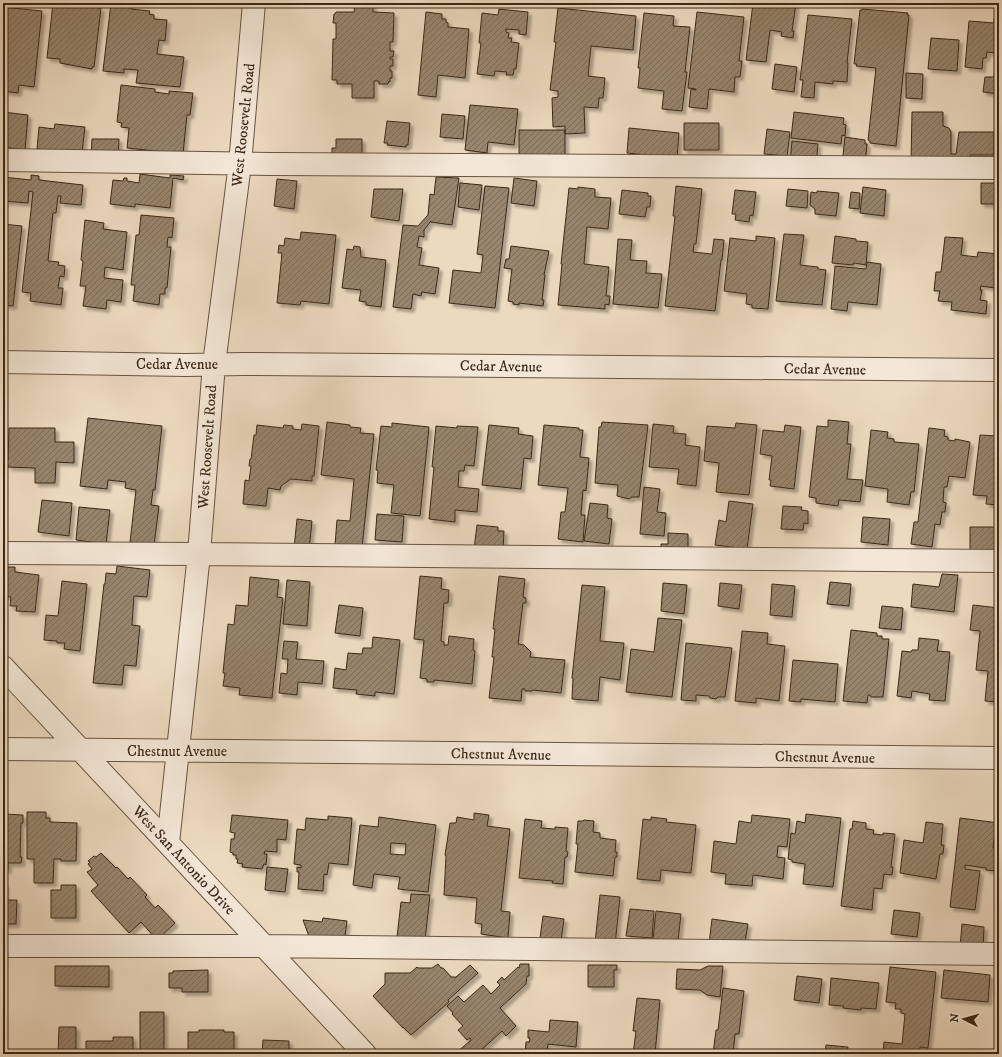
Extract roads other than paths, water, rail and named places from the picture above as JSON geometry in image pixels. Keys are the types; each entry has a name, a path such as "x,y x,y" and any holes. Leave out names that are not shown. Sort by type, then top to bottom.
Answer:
{"street":[{"name":"West Roosevelt Road","path":"168,843 199,554 214,364 240,164 254,3"},
{"path":"3,160 240,164 999,168"},
{"name":"Cedar Avenue","path":"3,362 999,370"},
{"path":"3,554 199,554 999,561"},
{"name":"West San Antonio Drive","path":"3,667 365,1054"},
{"name":"Chestnut Avenue","path":"3,749 999,758"},
{"path":"3,946 265,946 999,954"}]}
